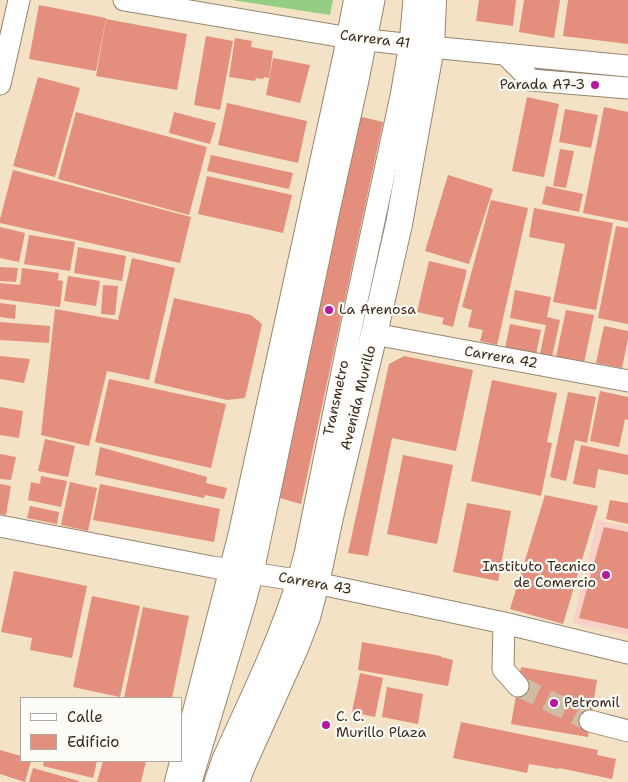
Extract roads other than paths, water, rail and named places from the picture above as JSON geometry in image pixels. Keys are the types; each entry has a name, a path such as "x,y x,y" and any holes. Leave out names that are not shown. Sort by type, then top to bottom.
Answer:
{"main road":[{"path":"178,782 243,571 241,538 358,39 357,0"},
{"name":"Avenida Murillo","path":"236,782 295,648 307,616 307,582 330,517 399,224 421,46 433,0"}],"street":[{"path":"0,84 19,0"},
{"name":"Carrera 41","path":"124,0 358,39 628,66"},
{"path":"358,39 374,0"},
{"name":"Transmetro","path":"215,782 223,759 288,612 307,582 305,554 353,318 402,96 421,46 414,0"},
{"path":"505,54 531,80 628,88"},
{"name":"Carrera 42","path":"374,334 628,381"},
{"name":"Carrera 43","path":"0,526 212,567 307,582 504,623 628,653"},
{"path":"191,782 245,602 243,571"},
{"path":"504,623 503,669 518,686"},
{"path":"590,721 628,731"}],"tunnel":[{"path":"518,686 590,721"}],"place":[{"name":"Parada A7-3","path":"595,85"},
{"name":"La Arenosa","path":"329,310"},
{"name":"Instituto Tecnico de Comercio","path":"606,575"},
{"name":"Petromil","path":"554,703"},
{"name":"C. C. Murillo Plaza","path":"326,725"}]}
